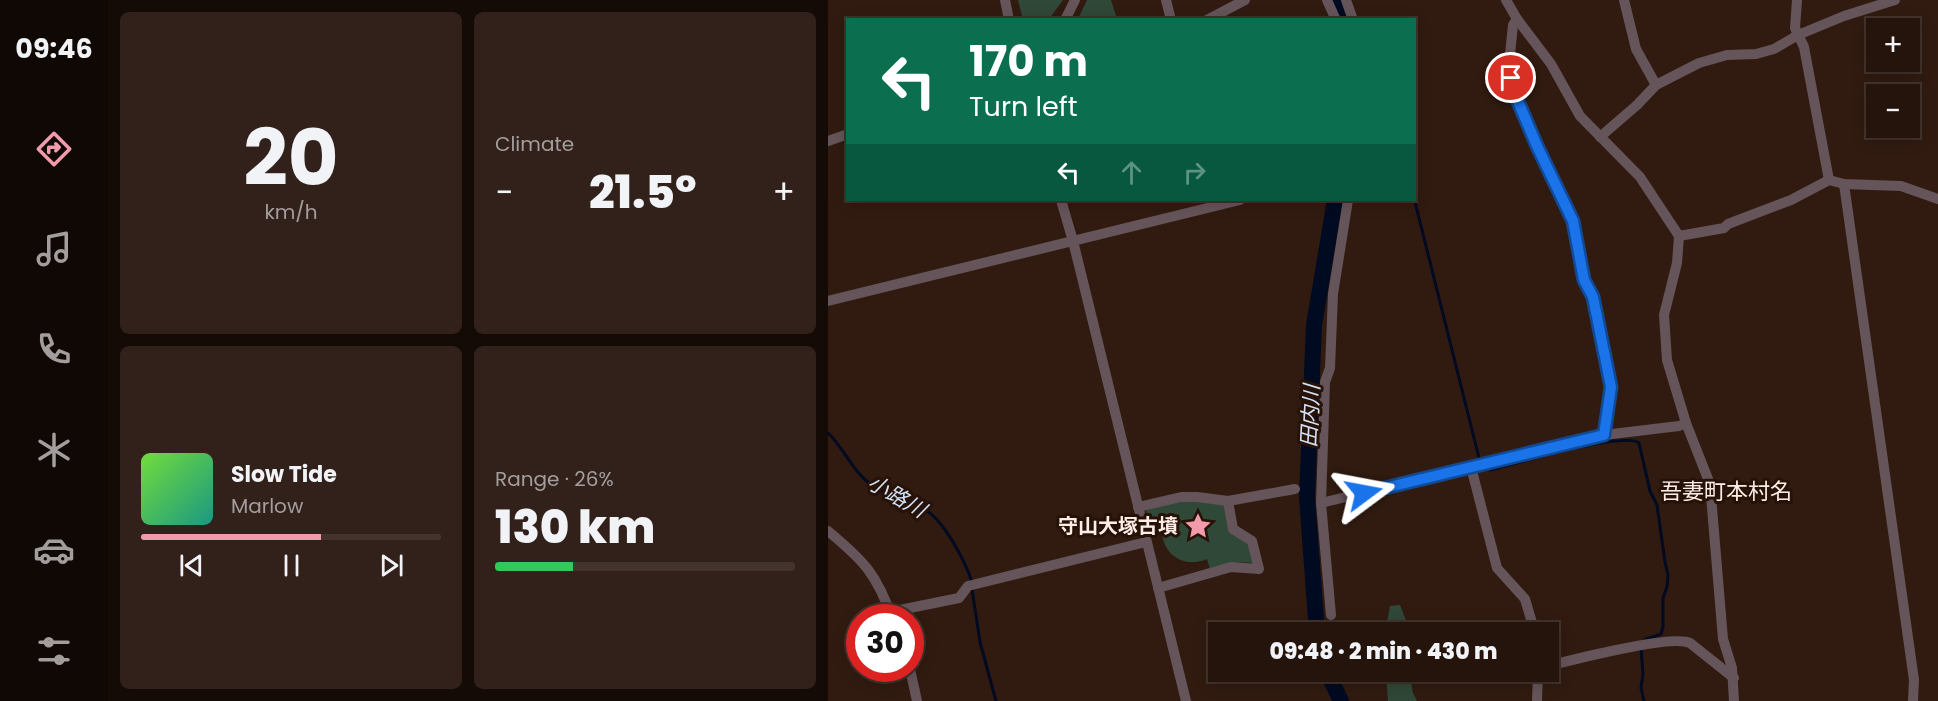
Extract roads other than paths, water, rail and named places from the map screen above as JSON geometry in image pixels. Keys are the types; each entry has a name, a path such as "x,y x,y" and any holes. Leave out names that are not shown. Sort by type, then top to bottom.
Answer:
{"street":[{"path":"1005,0 1009,18"},
{"path":"1066,18 1075,0"},
{"path":"1166,0 1171,18"},
{"path":"1211,18 1245,0"},
{"path":"1327,0 1335,18"},
{"path":"1346,0 1352,18"},
{"path":"1506,0 1517,19 1551,64 1581,116 1640,177 1679,236 1677,263 1664,315 1667,360 1686,423 1710,484 1723,639 1734,678 1734,701"},
{"path":"1624,0 1636,49 1656,85"},
{"path":"1797,0 1795,28 1804,47 1829,180"},
{"path":"1600,137 1656,85 1699,63 1727,55 1756,54 1774,49 1798,34 1895,0"},
{"path":"1517,19 1513,25 1509,64 1514,92 1573,221 1584,280 1593,297 1611,387 1604,435"},
{"path":"828,141 846,135"},
{"path":"1679,236 1724,228 1728,224 1791,200 1829,180 1844,184 1901,186 1938,199"},
{"path":"1844,184 1914,680 1913,701"},
{"path":"1060,201 1073,241 1186,701"},
{"path":"828,301 1236,201"},
{"path":"1330,615 1321,503 1325,382 1329,368 1333,294 1348,201"},
{"path":"1321,503 1604,435 1679,426 1686,423"},
{"path":"1471,467 1497,568 1525,599 1532,622"},
{"path":"1138,507 1181,497 1197,496 1228,501 1295,489"},
{"path":"1158,588 1231,567 1259,568 1252,541 1233,529 1228,501"},
{"path":"828,531 866,564 878,581 887,604"},
{"path":"924,607 959,598 972,585 1146,542"},
{"path":"1559,664 1636,646 1682,640 1690,643 1734,678"},
{"path":"913,682 918,701"},
{"path":"1537,701 1538,682"}],"waterway":[{"name":"田内川","path":"1335,0 1342,18"},
{"name":"田内川","path":"1316,622 1307,497 1314,325 1335,201"},
{"path":"1415,201 1479,458"},
{"name":"小路川","path":"828,433 866,481 932,514 946,531 959,553 972,582"},
{"path":"1490,470 1613,441 1629,440 1639,443 1650,491 1657,505 1668,575 1663,598 1661,634 1644,640"},
{"name":"小路川","path":"972,589 980,642 996,701"},
{"path":"1641,648 1643,674 1641,688 1644,701"},
{"name":"田内川","path":"1332,682 1341,701"}],"place":[{"name":"守山大塚古墳","path":"1198,526"}],"district":[{"name":"吾妻町本村名","path":"1726,491"}]}
